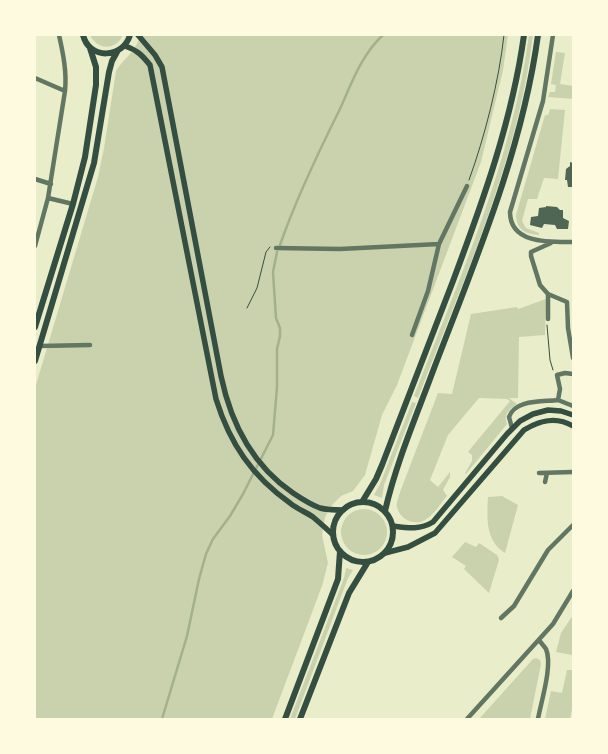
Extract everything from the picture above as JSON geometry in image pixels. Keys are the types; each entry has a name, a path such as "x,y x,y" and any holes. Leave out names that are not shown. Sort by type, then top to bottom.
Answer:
{"main road":[{"path":"36,322 73,204 85,156 96,85 96,67 90,48 83,35"},
{"path":"35,361 94,163 112,61 125,46 130,35"},
{"path":"138,35 155,55 162,68 221,376 230,411 251,452 286,488 320,508 343,510"},
{"path":"362,502 382,465 494,168 515,89 524,35"},
{"path":"385,511 396,469 479,251 513,154 529,91 538,35"},
{"path":"125,46 135,49 142,54 150,65 216,399 224,423 245,461 270,488 297,508 312,516 334,535"},
{"path":"90,48 99,53 118,52"},
{"path":"393,526 413,529 433,522 512,428 526,417 541,411 554,410 573,415"},
{"path":"385,553 408,547 435,533 524,430 540,421 547,420 560,421 573,426"},
{"path":"362,502 375,504 385,511 393,526 393,537 390,546 380,558 368,562 355,561 347,557 340,551 334,535 337,518 343,510 353,504 362,502"},
{"path":"285,719 338,579 340,551"},
{"path":"300,719 349,593 368,562"}],"street":[{"path":"35,246 51,184 65,91 64,56 59,35"},
{"path":"553,35 543,101 510,212 510,220 518,233 524,236 554,242 573,242"},
{"path":"35,78 65,91"},
{"path":"35,179 51,184"},
{"path":"412,335 428,292 439,244 467,186"},
{"path":"48,198 73,204"},
{"path":"554,242 531,252 531,256 540,285 548,294 567,302 568,328 573,358"},
{"path":"276,248 340,249 439,244"},
{"path":"548,294 548,319"},
{"path":"40,346 90,345"},
{"path":"558,400 560,389 556,375 573,374"},
{"path":"512,428 509,417 514,409 530,402 558,400 573,406"},
{"path":"538,474 573,472"},
{"path":"545,482 547,473"},
{"path":"502,618 514,606 548,550 573,525"},
{"path":"467,719 553,624 573,591"},
{"path":"538,640 546,650 547,657 547,671 538,719"}],"path":[{"path":"467,186 499,72 504,35"},
{"path":"247,308 257,288 266,252 270,247 276,248"},
{"path":"548,319 547,333 550,360 556,375"}],"green space":[{"path":"90,35 123,35 116,44 106,47 97,44"},
{"path":"140,35 508,35 503,70 481,162 397,385 382,415 365,475 353,491 341,496 333,504 325,517 322,535 328,563 322,586 272,719 35,719 35,388 98,177 116,71 133,50"},
{"path":"529,35 533,35 526,82 502,174 487,220 418,398 414,396 466,264 497,174 521,82"},
{"path":"556,52 565,53 560,84 573,86 573,99 548,97 550,92 555,92 556,85 551,84"},
{"path":"550,109 565,110 558,179 544,178 537,199 528,199 522,221 526,228 539,233 539,235 526,232 520,228 516,215 545,115 548,115"},
{"path":"546,299 545,335 519,337 518,398 509,398 517,404 507,412 507,424 466,474 472,461 472,455 468,452 510,401 507,399 479,398 448,435 430,480 438,487 450,472 450,477 443,490 447,496 425,520 421,522 408,521 399,512 397,501 438,393 452,394 471,314 517,307 518,309"},
{"path":"412,402 416,403 384,485 382,498 374,495"},
{"path":"502,496 518,505 505,553 494,542 488,520 488,497"},
{"path":"364,509 377,513 383,519 387,532 383,545 377,551 364,555 351,551 345,545 341,532 345,519 351,513"},
{"path":"465,542 476,547 479,543 497,555 499,560 489,593 464,569 466,566 452,557"},
{"path":"346,568 353,570 348,578 295,719 290,719 344,578"},
{"path":"573,615 573,653 572,655 556,652 561,633"},
{"path":"533,659 540,660 541,664 530,719 479,719"},
{"path":"567,670 573,670 573,705 570,719 545,719 551,691 562,693"}],"building":[{"path":"570,162 573,163 573,187 568,187 567,180 565,180 566,169 570,166"},
{"path":"546,206 557,207 563,210 563,218 569,221 568,229 557,229 555,225 544,224 542,228 530,225 531,217 538,216 539,208"}],"waterway":[{"path":"280,245 307,177 357,71 375,43 383,35"},
{"path":"162,719 187,636 206,554 213,539 243,494 273,435 277,387 277,349 280,336 280,328 276,318 273,272 277,252"}]}
